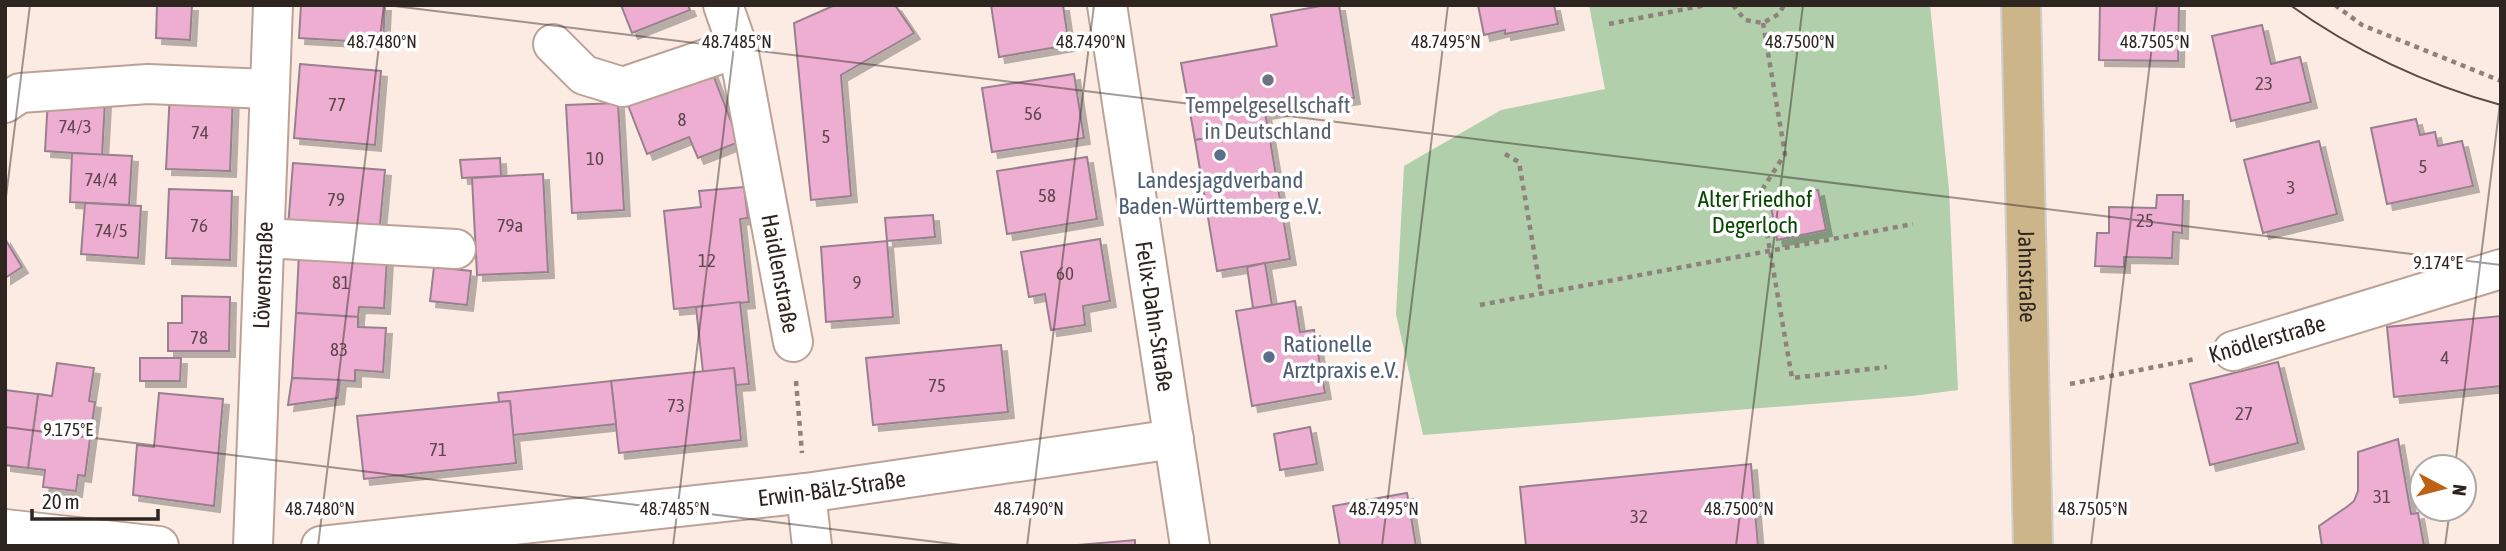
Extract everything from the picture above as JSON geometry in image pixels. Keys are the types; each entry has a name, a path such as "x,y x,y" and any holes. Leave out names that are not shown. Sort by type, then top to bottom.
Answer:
{"main road":[{"name":"Jahnstraße","path":"2021,5 2033,546"}],"street":[{"name":"Löwenstraße","path":"253,546 273,5"},
{"name":"Haidlenstraße","path":"723,5 738,48 793,342"},
{"name":"Felix-Dahn-Straße","path":"1107,5 1190,546"},
{"path":"553,44 584,75 623,87 738,48"},
{"path":"5,103 20,93 148,84 270,89"},
{"path":"265,238 456,249"},
{"name":"Knödlerstraße","path":"2233,351 2501,269"},
{"name":"Erwin-Bälz-Straße","path":"321,546 806,493 1174,439"},
{"path":"806,493 812,546"},
{"path":"5,528 159,546"}],"path":[{"path":"1609,24 1706,5"},
{"path":"1733,5 1745,20 1763,23 1779,15 1784,5"},
{"path":"2335,5 2362,25 2501,81"},
{"path":"1763,23 1785,154 1760,193 1792,378 1887,367"},
{"path":"1505,154 1519,162 1541,293"},
{"path":"1480,305 1913,224"},
{"name":"Haidlenstraße","path":"793,342 806,493"},
{"name":"Knödlerstraße","path":"2028,393 2233,351"}],"green space":[{"name":"Alter Friedhof Degerloch","path":"1589,5 1930,5 1949,190 1958,390 1912,396 1423,435 1396,314 1404,166 1501,110 1605,89"}],"building":[{"path":"157,5 192,5 190,40 156,38"},
{"path":"301,5 385,5 383,43 299,38"},
{"path":"621,5 688,5 690,10 632,33"},
{"path":"835,5 895,5 914,33 841,75 851,196 811,200 794,23"},
{"path":"991,5 1063,5 1069,45 999,57"},
{"name":"Tempelgesellschaft in Deutschland","path":"1339,5 1354,98 1265,113 1268,128 1195,140 1181,63 1277,46 1271,15"},
{"path":"1478,5 1554,5 1558,24 1484,35"},
{"path":"2100,5 2179,5 2178,61 2099,60"},
{"path":"2262,25 2271,64 2300,57 2311,102 2231,121 2212,36"},
{"path":"300,64 381,71 375,145 294,138"},
{"path":"710,67 739,142 698,158 689,137 647,154 626,100"},
{"path":"1074,74 1084,138 992,152 982,88"},
{"path":"170,92 233,94 230,171 166,169"},
{"path":"48,98 105,101 102,155 45,151"},
{"path":"618,103 624,210 572,213 566,105"},
{"path":"2416,119 2420,135 2435,132 2438,146 2462,141 2473,186 2387,204 2371,128"},
{"path":"1268,128 1290,259 1217,271 1195,140"},
{"path":"2319,141 2337,214 2263,233 2244,160"},
{"path":"72,153 132,156 129,205 70,202"},
{"path":"1087,157 1097,219 1007,234 997,171"},
{"path":"500,158 501,176 462,178 460,160"},
{"path":"293,163 385,170 379,235 288,227"},
{"path":"543,174 548,272 477,275 472,178"},
{"path":"744,187 748,218 740,219 749,302 674,309 664,211 701,207 699,191"},
{"path":"169,189 232,191 230,260 166,258"},
{"path":"1818,190 1826,230 1777,240 1770,200"},
{"path":"2157,195 2183,195 2182,233 2173,232 2172,258 2124,257 2124,267 2095,266 2097,233 2109,233 2109,207 2156,208"},
{"path":"85,203 141,206 138,258 81,254"},
{"path":"933,215 935,237 887,241 885,218"},
{"path":"5,239 22,267 5,278"},
{"path":"1100,239 1110,301 1083,306 1085,325 1051,330 1045,294 1029,297 1021,252"},
{"path":"887,241 893,317 826,322 821,247"},
{"path":"299,253 387,258 384,308 359,307 358,317 296,313"},
{"path":"1265,263 1272,305 1253,308 1247,267"},
{"path":"434,267 471,271 467,305 430,301"},
{"path":"182,296 230,297 229,351 168,351 168,323 182,323"},
{"path":"1295,301 1300,332 1314,330 1325,393 1252,406 1236,311"},
{"path":"740,302 749,384 736,385 734,368 703,372 696,307"},
{"path":"296,313 358,317 358,327 386,328 383,372 355,370 355,381 292,378"},
{"path":"2501,316 2501,386 2394,397 2387,327"},
{"path":"1001,345 1008,412 873,425 866,358"},
{"path":"140,358 181,358 180,381 140,381"},
{"path":"2278,362 2298,443 2210,465 2190,384"},
{"path":"57,363 94,368 89,401 95,402 85,476 78,475 76,491 43,487 45,470 28,468 38,394 52,396"},
{"path":"734,368 741,440 619,453 611,381"},
{"path":"292,378 340,380 338,398 288,405"},
{"path":"611,381 616,424 513,435 510,401 499,402 498,393"},
{"path":"5,390 38,394 28,468 5,465"},
{"path":"159,393 223,399 214,506 133,495 137,445 154,447"},
{"path":"510,401 516,463 364,479 357,416"},
{"path":"1310,427 1317,464 1280,470 1274,434"},
{"path":"2398,439 2408,497 2408,523 2420,523 2424,546 2322,546 2319,526 2354,501 2358,491 2358,452"},
{"path":"1751,464 1758,546 1526,546 1520,487"},
{"path":"1407,493 1416,546 1340,546 1333,506"},
{"path":"1135,540 1135,546 1066,546"}],"tram line":[{"path":"2290,5 2339,37 2391,64 2446,87 2501,105"}],"place":[{"name":"Tempelgesellschaft in Deutschland","path":"1268,80"},
{"name":"Landesjagdverband Baden-Württemberg e.V.","path":"1220,155"},
{"name":"Rationelle Arztpraxis e.V.","path":"1269,357"}]}
